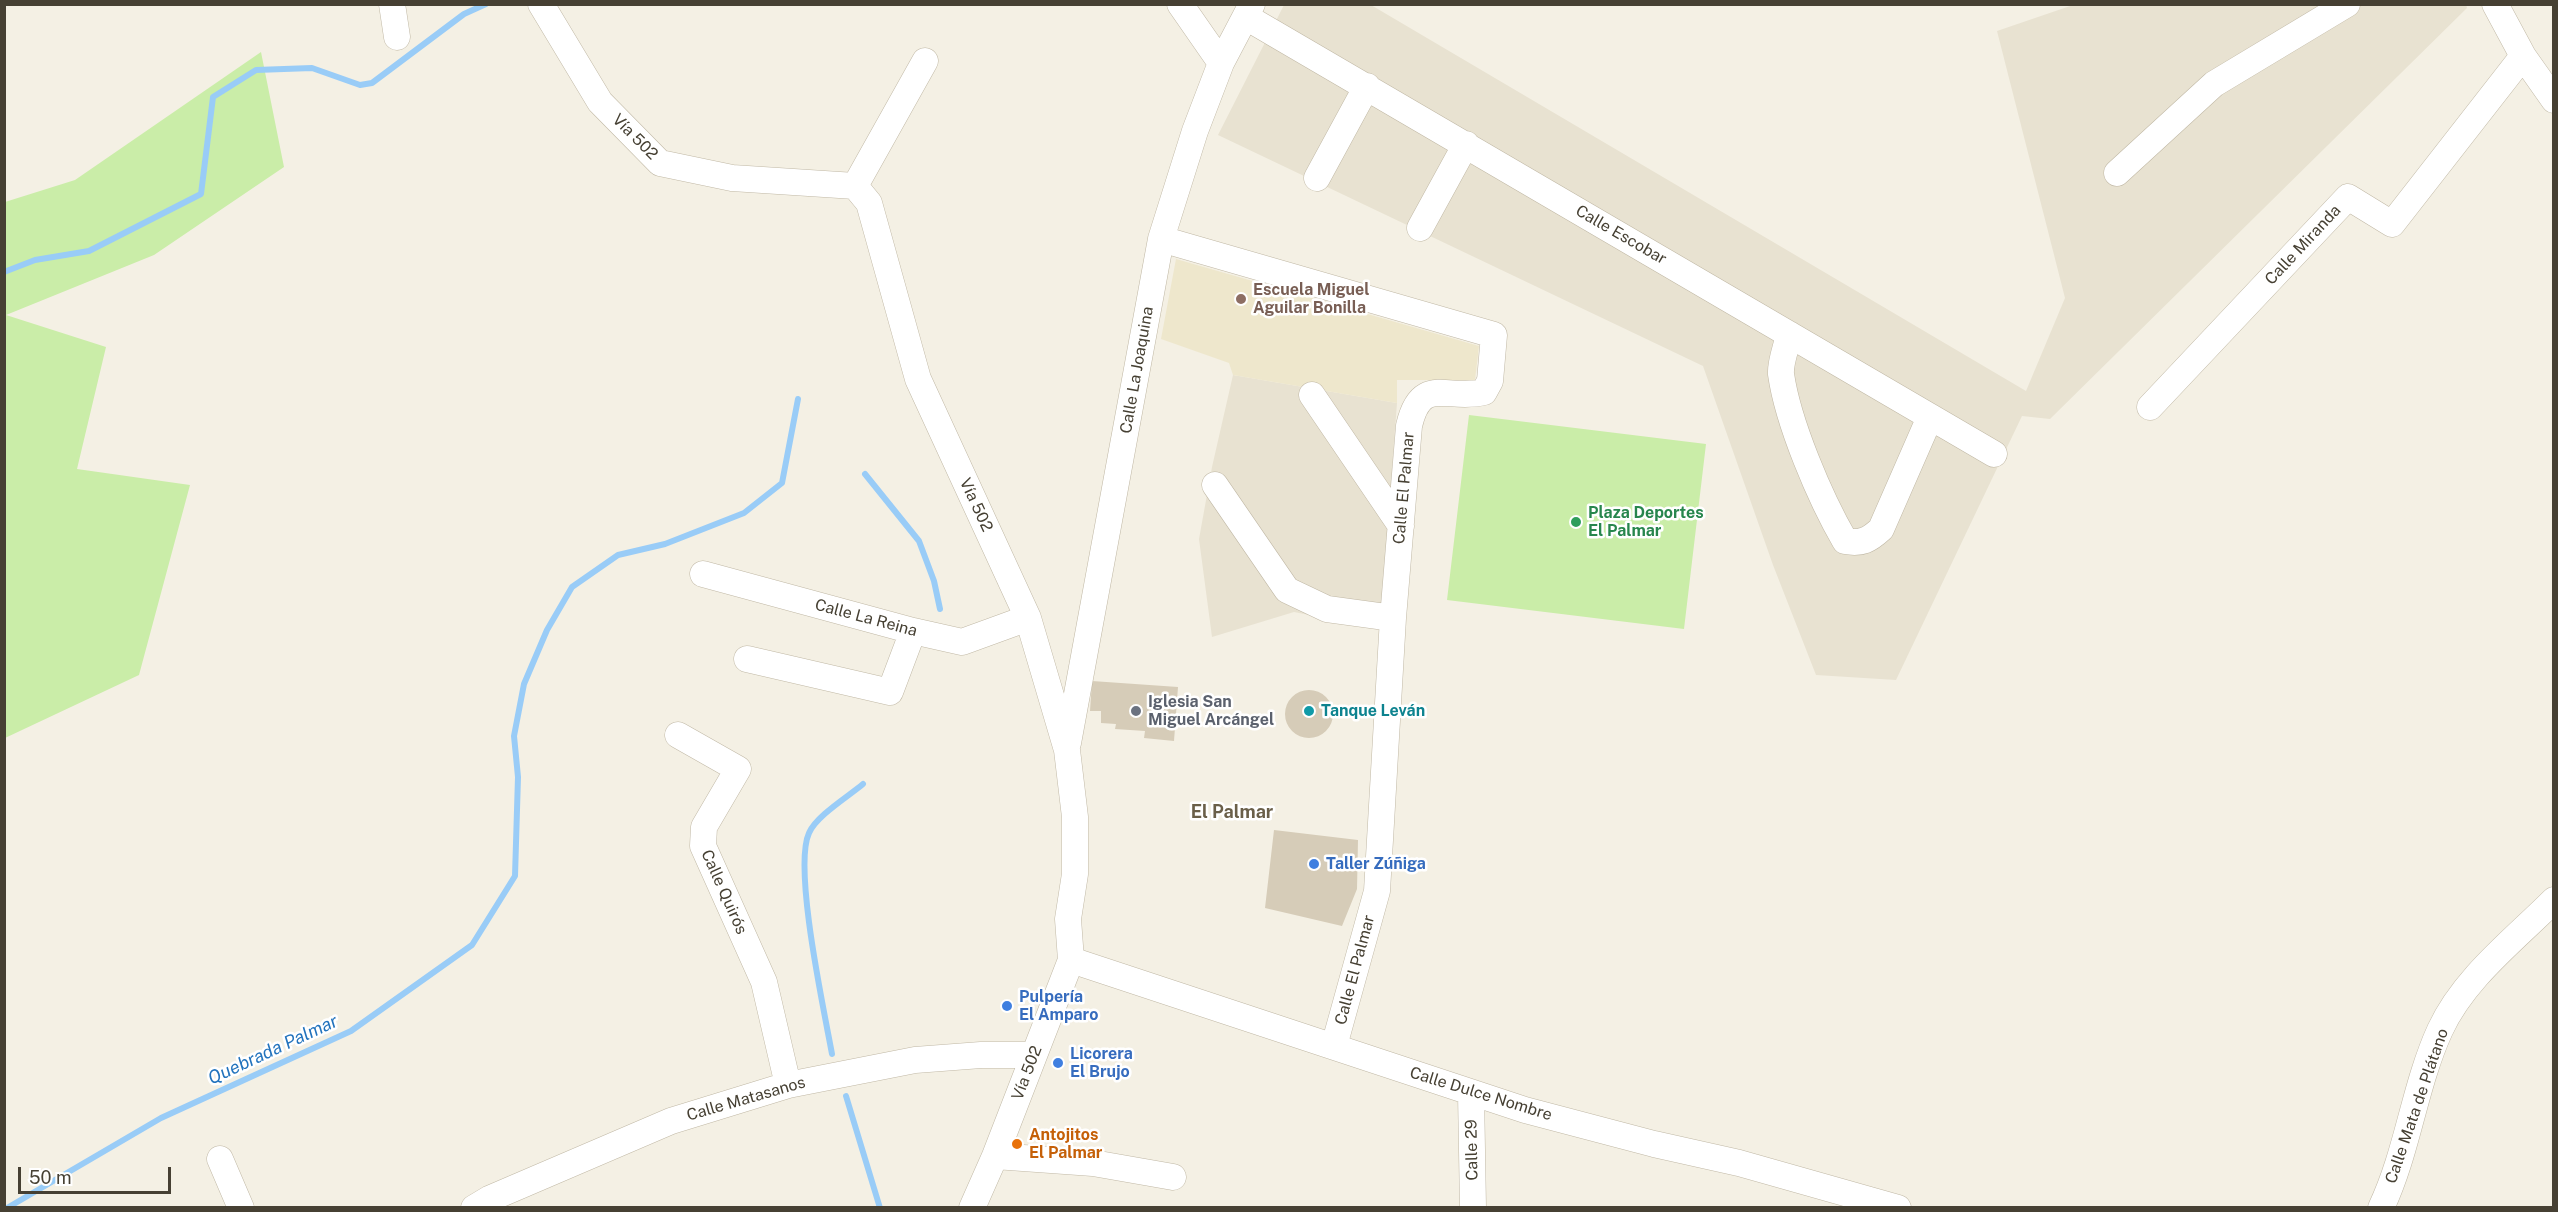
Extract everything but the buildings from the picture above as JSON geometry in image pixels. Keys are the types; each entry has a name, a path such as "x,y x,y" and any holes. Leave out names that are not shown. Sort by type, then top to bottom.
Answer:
{"street":[{"path":"392,4 397,37"},
{"name":"Vía 502","path":"541,4 600,102 660,163 732,178 855,186 869,203 918,379 1028,618 1067,750 1075,817 1075,874 1068,919 1071,960 995,1156 972,1208"},
{"path":"1180,4 1221,63"},
{"path":"2117,172 2214,84 2347,4"},
{"path":"2495,4 2523,56 2553,100"},
{"name":"Calle La Joaquina","path":"1067,750 1161,239 1195,131 1221,63 1249,11"},
{"name":"Calle Escobar","path":"1249,11 1367,86 1994,454"},
{"name":"Calle Miranda","path":"2150,407 2348,197 2392,224 2523,56"},
{"path":"855,186 925,60"},
{"path":"1317,178 1367,86"},
{"path":"1420,228 1466,144"},
{"name":"Calle El Palmar","path":"1161,239 1494,335 1490,381 1484,392 1471,395 1436,391 1421,397 1413,409 1409,426 1393,618 1377,891 1334,1046"},
{"path":"1790,334 1781,372 1792,416 1831,517 1845,541 1858,544 1881,530 1930,417"},
{"path":"1312,395 1401,526"},
{"path":"1215,485 1287,590 1327,609 1393,618"},
{"name":"Calle La Reina","path":"703,574 913,631 962,642 1028,618"},
{"path":"747,658 890,692 913,631"},
{"name":"Calle Quirós","path":"678,735 738,769 705,827 703,846 765,982 788,1085"},
{"name":"Calle Mata de Plátano","path":"2381,1208 2408,1134 2421,1085 2440,1030 2456,1002 2480,972 2553,900"},
{"name":"Calle Dulce Nombre","path":"1071,960 1471,1093 1654,1144 1739,1163 1898,1208"},
{"name":"Calle Matasanos","path":"474,1208 489,1198 671,1121 788,1085 915,1060 981,1055 1034,1055"},
{"name":"Calle 29","path":"1471,1093 1473,1208"},
{"path":"995,1156 1093,1163 1173,1177"},
{"path":"220,1159 241,1208"}],"shaded area":[{"path":"2076,4 2466,4 2467,8 2050,419 2022,416 1896,680 1816,675 1773,565 1703,366 1218,135 1284,5 1371,5 2026,391 2065,298 1997,31"},
{"name":"Escuela Miguel Aguilar Bonilla","path":"1176,259 1479,346 1475,380 1397,380 1397,403 1233,375 1229,363 1161,339"},
{"path":"1233,375 1397,403 1380,629 1294,612 1212,637 1199,539 1212,467"}],"green space":[{"path":"261,52 284,167 154,255 6,315 106,347 77,469 190,485 139,675 5,738 5,202 75,180"},
{"name":"Plaza Deportes El Palmar","path":"1469,415 1706,444 1684,629 1447,600"}],"waterway":[{"path":"4,272 35,260 89,251 201,194 213,97 256,70 312,68 360,85 372,83 464,14 486,4"},
{"name":"Quebrada Palmar","path":"7,1208 161,1118 351,1031 472,945 515,876 518,777 514,736 524,684 547,630 572,587 618,555 665,544 744,513 782,483 798,399"},
{"path":"865,474 919,541 934,581 940,609"},
{"path":"832,1054 807,907 805,851 809,833 818,820 863,784"},
{"path":"846,1096 880,1208"}],"place":[{"name":"Escuela Miguel Aguilar Bonilla","path":"1241,299"},
{"name":"Plaza Deportes El Palmar","path":"1576,522"},
{"name":"Iglesia San Miguel Arcángel","path":"1136,711"},
{"name":"Tanque Leván","path":"1309,711"},
{"name":"Taller Zúñiga","path":"1314,864"},
{"name":"Pulpería El Amparo","path":"1007,1006"},
{"name":"Licorera El Brujo","path":"1058,1063"},
{"name":"Antojitos El Palmar","path":"1017,1144"}],"district":[{"name":"El Palmar","path":"1232,812"}]}
